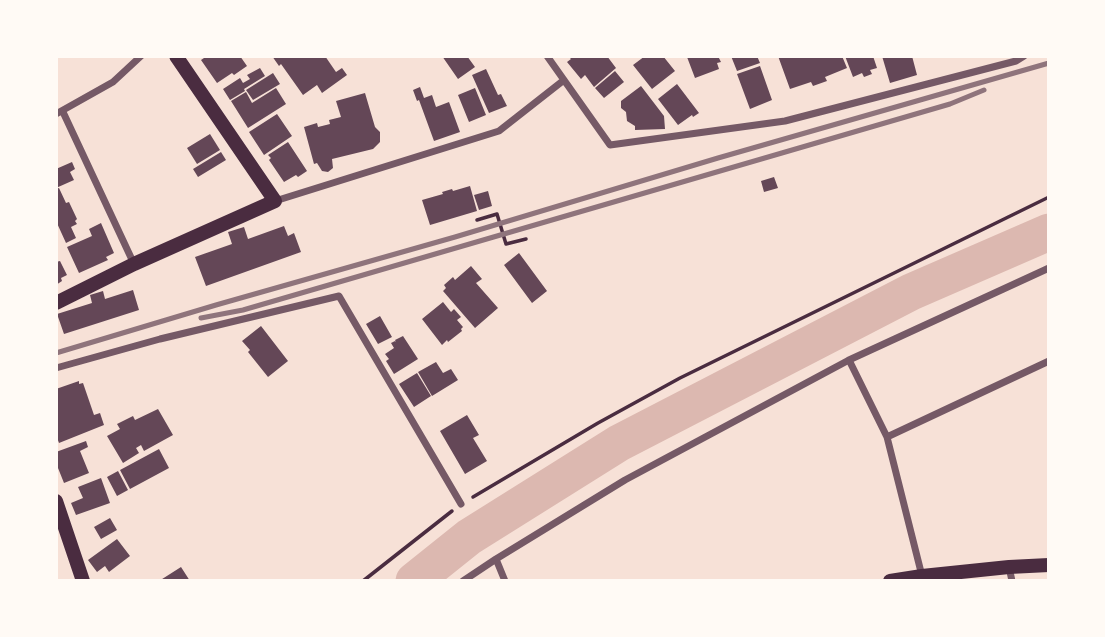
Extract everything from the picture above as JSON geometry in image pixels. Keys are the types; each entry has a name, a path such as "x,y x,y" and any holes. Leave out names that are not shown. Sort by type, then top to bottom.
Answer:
{"main road":[{"path":"56,303 134,264 275,201 176,56"},
{"path":"56,501 83,581"},
{"path":"890,581 922,576 1011,574 1049,565"}],"street":[{"path":"134,264 59,113 113,82 141,56"},
{"path":"548,57 610,145 785,121 1016,61 1024,56"},
{"path":"275,201 499,131 564,80"},
{"path":"463,581 625,480 849,360 1049,268"},
{"path":"56,368 160,339 339,296 461,504"},
{"path":"849,360 887,437 922,576"},
{"path":"887,437 1049,361"},
{"path":"496,558 505,581"}],"path":[{"path":"363,581 461,504 598,423 680,378 1049,197"},
{"path":"477,220 498,214 506,244 526,239"}],"building":[{"path":"207,56 240,56 247,66 217,83 201,60"},
{"path":"272,56 325,56 336,72 342,68 347,75 322,93 317,85 303,95"},
{"path":"442,56 467,56 475,67 458,79"},
{"path":"571,56 607,56 616,68 594,87 585,75 581,79 567,62"},
{"path":"645,56 663,56 675,71 652,89 633,65"},
{"path":"718,56 721,62 717,63 719,69 695,78 687,57"},
{"path":"731,56 757,56 760,63 737,71"},
{"path":"778,56 842,56 847,68 825,77 827,81 813,86 811,82 790,89"},
{"path":"845,56 873,56 877,68 870,70 872,74 864,77 862,73 853,77"},
{"path":"882,56 912,56 917,75 890,83"},
{"path":"760,66 772,100 750,109 737,74"},
{"path":"260,68 265,76 230,100 223,89 240,78 243,83 250,79 247,75"},
{"path":"486,69 498,95 501,94 507,106 489,113 472,75"},
{"path":"615,71 624,82 604,98 595,88"},
{"path":"273,73 280,84 253,100 246,90"},
{"path":"677,84 699,113 678,125 658,99"},
{"path":"641,86 664,116 665,129 635,130 635,126 627,121 621,101"},
{"path":"420,87 424,98 432,95 436,107 449,102 460,132 434,141 413,90"},
{"path":"276,88 286,104 248,128 231,101 246,92 252,103"},
{"path":"475,88 486,115 469,122 458,95"},
{"path":"365,93 375,127 380,132 380,142 373,149 332,159 333,168 328,172 322,171 317,163 314,164 304,127 317,123 318,127 330,124 329,120 341,117 336,101"},
{"path":"277,114 292,136 264,155 249,132"},
{"path":"210,134 220,150 197,164 187,148"},
{"path":"288,142 307,171 284,182 268,155"},
{"path":"221,152 226,160 198,177 193,169"},
{"path":"72,162 75,169 70,172 74,180 56,188 56,169"},
{"path":"774,177 778,188 764,192 761,181"},
{"path":"470,186 477,211 430,225 422,200 452,189 453,191"},
{"path":"59,188 77,219 77,224 71,227 76,238 66,243 56,221 56,189"},
{"path":"488,191 492,206 479,210 474,195"},
{"path":"101,223 114,253 106,257 108,260 79,273 67,247 92,236 89,229"},
{"path":"284,226 288,236 294,233 301,252 206,286 195,257 232,244 228,232 244,227 248,239"},
{"path":"519,253 547,291 532,303 504,265"},
{"path":"60,261 67,275 56,285 56,262"},
{"path":"471,266 482,279 476,283 498,308 475,328 443,291 446,288 444,285 453,277 455,280"},
{"path":"133,290 139,310 64,334 57,314 92,303 90,295 103,291 105,299"},
{"path":"443,302 451,312 454,309 461,317 457,320 463,327 462,331 442,345 422,319"},
{"path":"380,316 392,337 378,344 366,324"},
{"path":"261,326 288,361 268,377 242,341"},
{"path":"403,336 418,359 394,374 385,354 394,348 391,343"},
{"path":"436,362 443,373 451,369 458,380 432,396 418,372"},
{"path":"417,373 431,396 414,407 399,384"},
{"path":"79,381 79,384 83,383 94,415 100,413 104,425 59,443 56,435 56,389"},
{"path":"158,409 173,435 144,451 141,445 136,448 139,453 123,463 107,436 120,429 117,424 133,416 135,420"},
{"path":"467,415 479,435 473,438 487,461 465,474 440,431"},
{"path":"86,441 88,447 80,451 89,473 64,483 56,463 56,452"},
{"path":"159,449 169,468 130,489 120,470"},
{"path":"118,471 128,490 117,496 107,477"},
{"path":"101,478 110,503 76,515 71,503 83,498 78,487"},
{"path":"110,518 117,530 101,539 94,527"},
{"path":"117,539 130,556 109,572 105,566 97,572 88,560"},
{"path":"181,567 190,581 159,581"}],"waterway":[{"path":"414,581 469,537 619,443 911,292 1049,232"}],"railway":[{"path":"56,353 1049,63"},
{"path":"201,318 243,310 950,104 984,90"}]}
